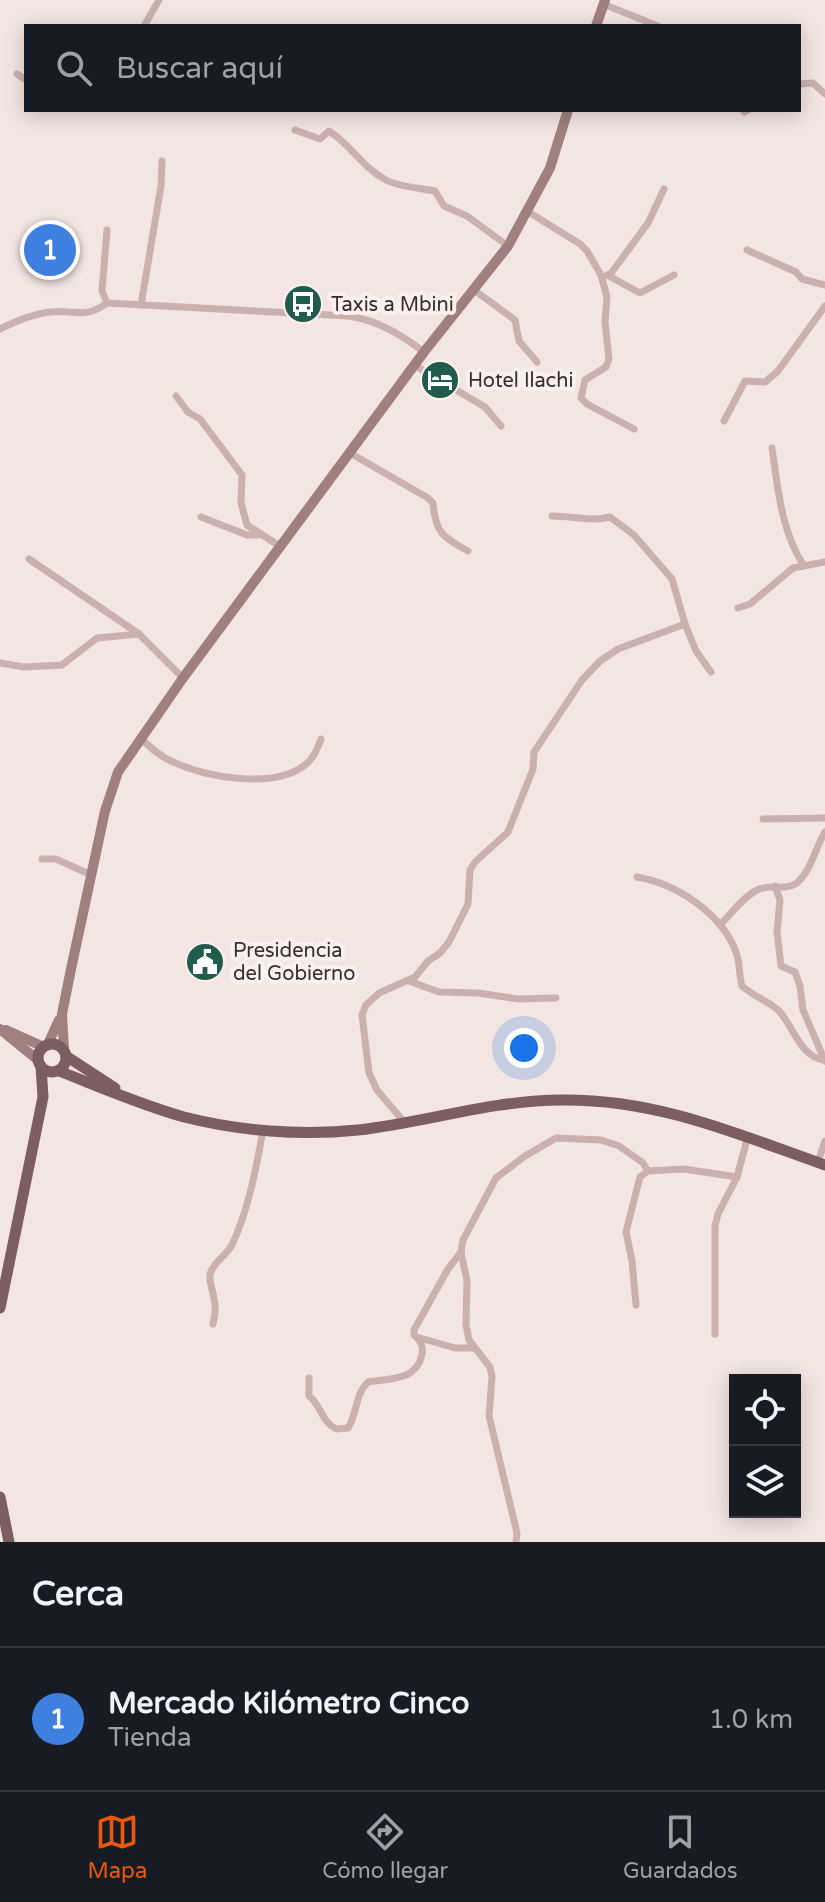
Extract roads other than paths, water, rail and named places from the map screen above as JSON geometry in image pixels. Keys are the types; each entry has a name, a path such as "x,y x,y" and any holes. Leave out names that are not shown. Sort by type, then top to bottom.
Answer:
{"main road":[{"path":"597,24 604,2"},
{"path":"43,1097 39,1053 46,1046 62,1014 114,782 140,738 183,678 414,365 508,246 550,168 566,112"},
{"path":"0,1308 5,1263 43,1097 57,1071 64,1066 62,1014"},
{"path":"0,1029 46,1046 56,1045 136,1101"},
{"path":"0,1029 47,1071 57,1071 187,1118 263,1130 333,1132 405,1123 516,1102 617,1102 682,1114 822,1163"},
{"path":"0,1497 9,1542"}],"street":[{"path":"145,24 159,0"},
{"path":"604,2 654,24"},
{"path":"17,74 24,79"},
{"path":"801,84 813,83 825,94"},
{"path":"295,130 320,139 329,131 344,140 354,155 386,180 435,191 444,206 467,216 508,246"},
{"path":"141,305 161,186 162,161"},
{"path":"634,429 581,398 585,380 608,363 605,275 648,223 664,189"},
{"path":"527,211 580,244 605,275 640,293 674,275"},
{"path":"107,230 102,291 107,303"},
{"path":"747,250 796,272 802,279 825,285"},
{"path":"474,290 515,320 519,341 537,362"},
{"path":"0,329 44,313 95,312 107,303 326,314 366,319 395,331 424,352"},
{"path":"724,421 745,381 765,382 778,371 825,306"},
{"path":"414,365 485,407 501,426"},
{"path":"176,396 188,412 200,419 242,475 243,515 247,525 281,547"},
{"path":"772,448 786,528 792,548 804,566"},
{"path":"350,453 428,498 433,503 433,519 442,535 468,551"},
{"path":"552,516 578,516 593,521 610,517 634,535 672,579 696,651 711,672"},
{"path":"201,517 247,535 259,535"},
{"path":"29,559 139,634 183,678"},
{"path":"738,608 750,604 793,568 825,562"},
{"path":"405,1123 377,1090 369,1073 362,1015 366,1005 379,993 409,981 449,942 468,904 470,870 508,832 533,769 534,752 582,680 600,661 618,649 685,624"},
{"path":"0,663 24,667 62,665 97,638 139,634"},
{"path":"140,738 169,760 240,779 292,773 313,758 321,739"},
{"path":"763,819 825,818"},
{"path":"720,925 754,891 775,886 791,887 803,877 825,832"},
{"path":"42,859 56,859 91,875"},
{"path":"637,877 660,883 701,906 720,925 738,957 742,986 779,1011 807,1053 825,1060"},
{"path":"775,886 780,900 777,932 781,966 795,972 803,1010 825,1060"},
{"path":"409,981 439,992 478,993 518,999 556,998"},
{"path":"213,1324 216,1308 210,1277 213,1267 231,1245 252,1189 263,1130"},
{"path":"715,1334 715,1226 737,1177 748,1136"},
{"path":"516,1542 517,1533 489,1416 490,1367 474,1348 466,1325 467,1281 461,1252 463,1240 496,1178 556,1138 601,1140 631,1154 648,1171"},
{"path":"822,1163 825,1141"},
{"path":"636,1305 626,1232 640,1177 648,1171 684,1169 737,1177"},
{"path":"461,1252 414,1330 415,1336 420,1338 455,1348 474,1348"},
{"path":"309,1378 309,1396 316,1401 324,1419 330,1426 343,1429 352,1422 356,1399 368,1382 408,1375 422,1356 420,1338"}],"place":[{"name":"Mercado Kilómetro Cinco","path":"50,250"},
{"name":"Taxis a Mbini","path":"303,304"},
{"name":"Hotel Ilachi","path":"440,380"},
{"name":"Presidencia del Gobierno","path":"205,962"}]}
